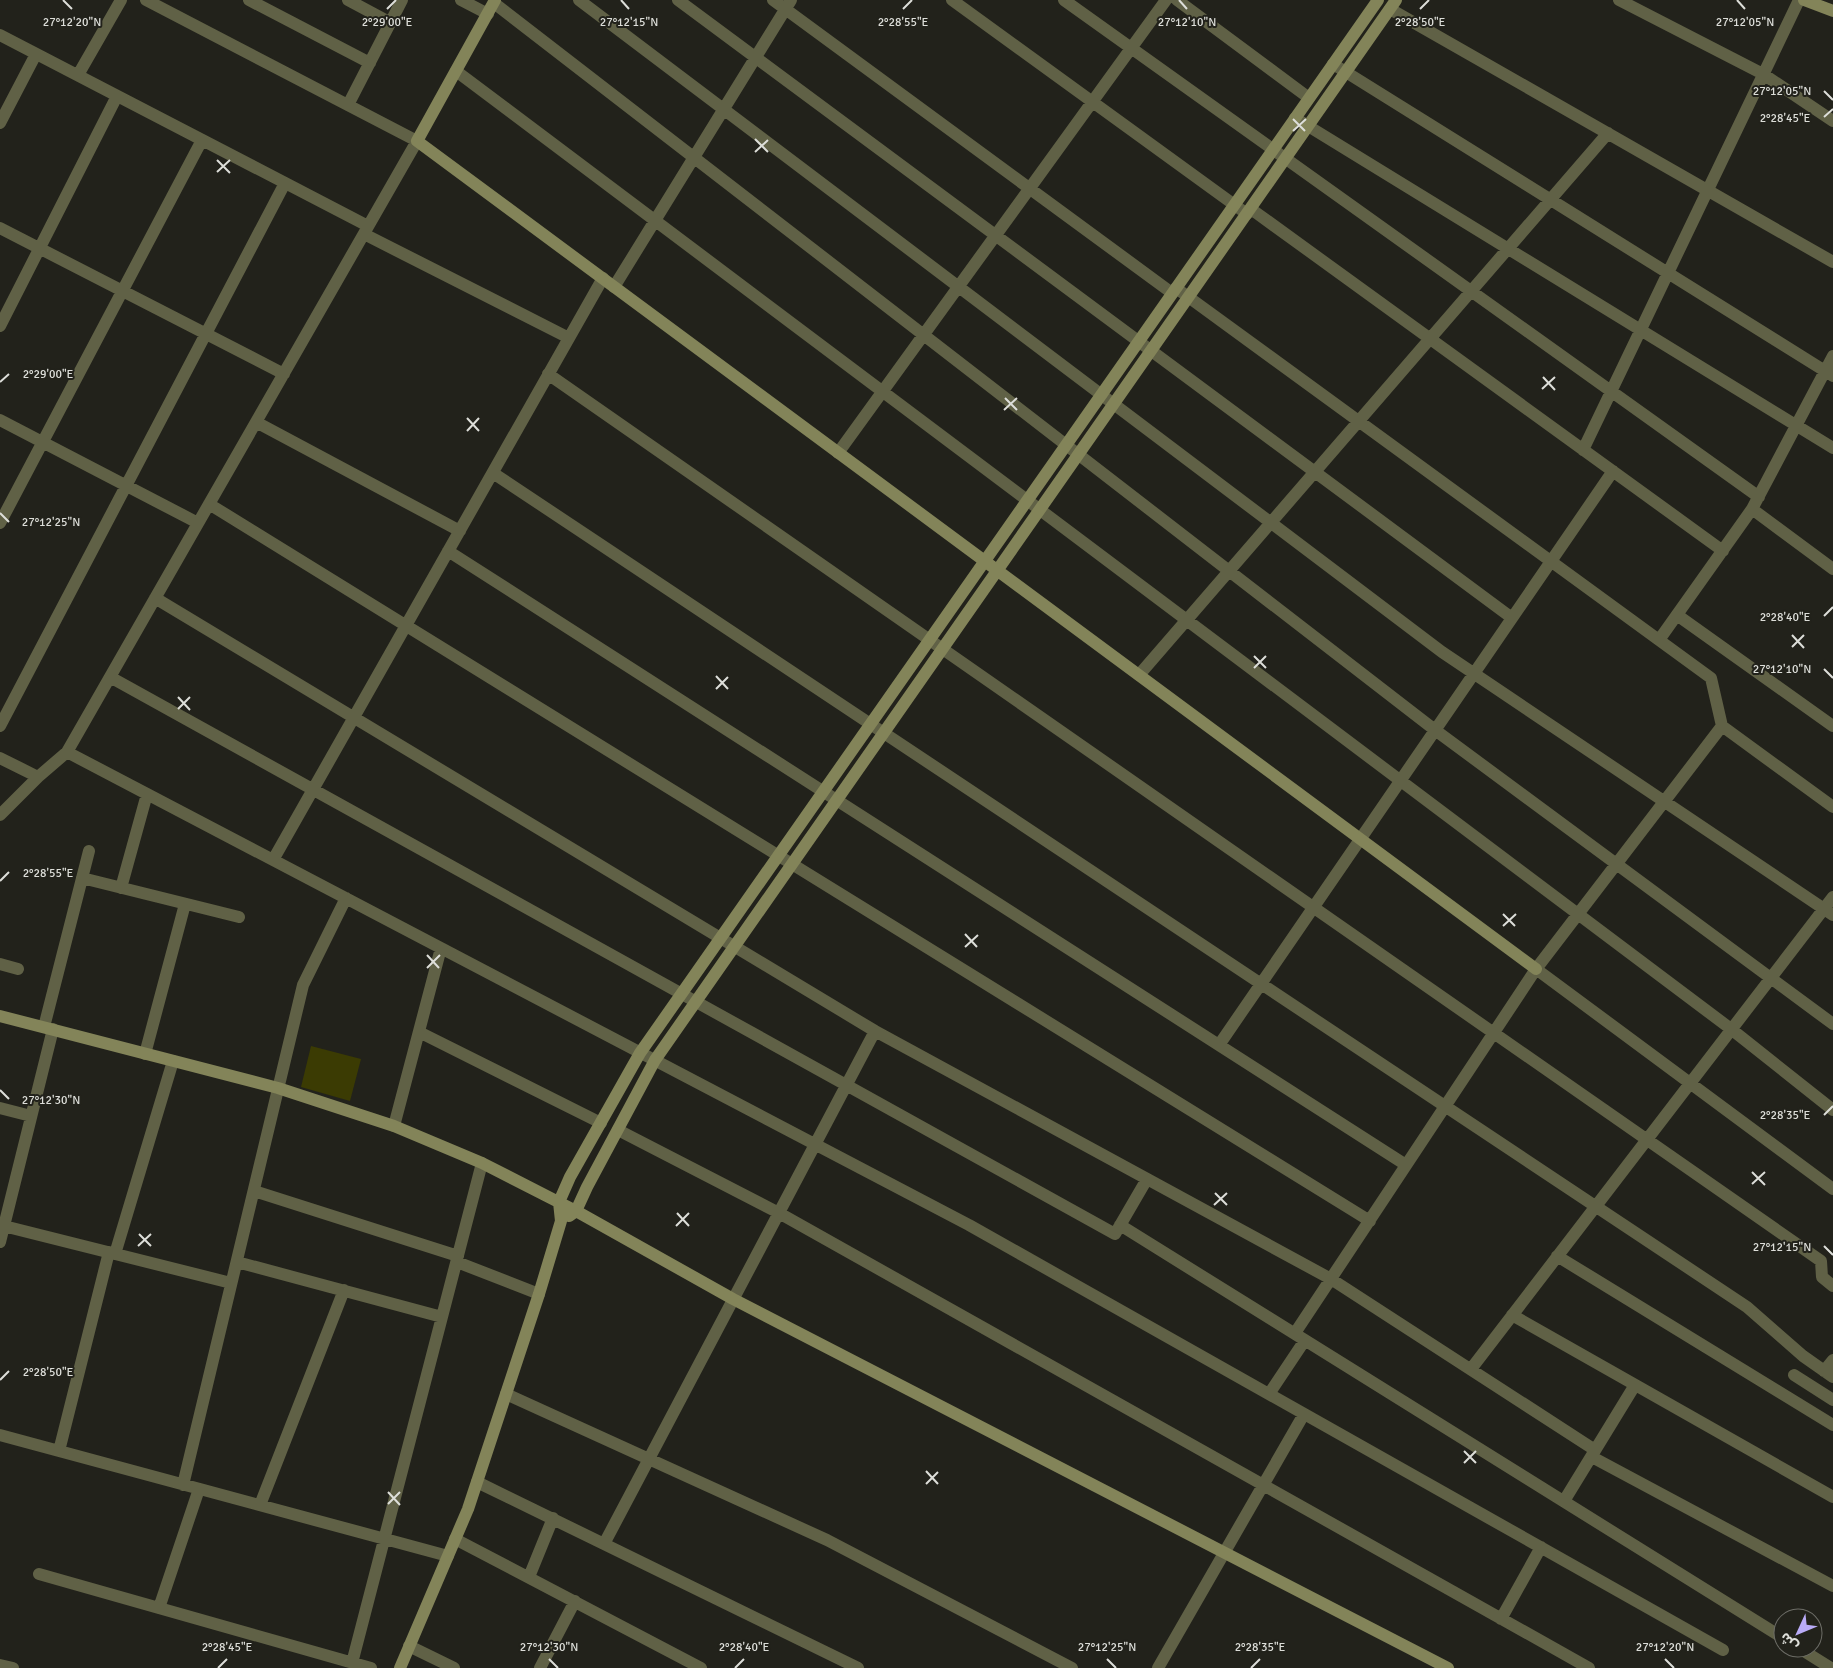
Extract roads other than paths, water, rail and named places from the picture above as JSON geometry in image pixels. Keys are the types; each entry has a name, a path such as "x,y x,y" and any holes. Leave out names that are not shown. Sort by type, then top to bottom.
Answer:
{"street":[{"path":"78,75 121,0"},
{"path":"146,0 417,141 1833,1189"},
{"path":"248,0 370,63"},
{"path":"348,0 391,23"},
{"path":"348,105 402,0"},
{"path":"461,0 492,5 694,157 1435,730 1833,1024"},
{"path":"579,0 1442,652 1828,912"},
{"path":"678,0 1512,618"},
{"path":"773,0 788,4 1030,188 1174,290 1189,297 1711,678 1722,726 1833,807"},
{"path":"952,0 1234,205 1249,212 1430,339 1723,550"},
{"path":"1064,0 1759,497"},
{"path":"838,452 1166,0"},
{"path":"1177,0 1309,98"},
{"path":"400,1668 448,1556 477,1482 561,1221 559,1202 570,1177 640,1053 1273,150 1376,0 1393,4 1608,133 1833,262"},
{"path":"1619,0 1764,74 1833,122"},
{"path":"1584,450 1799,0"},
{"path":"1804,0 1833,11"},
{"path":"614,286 788,4"},
{"path":"561,1221 576,1211 655,1060 1393,4"},
{"path":"0,815 38,777 67,752 417,141 492,5"},
{"path":"0,35 285,183 366,230 569,338"},
{"path":"0,123 36,54"},
{"path":"1333,64 1829,374"},
{"path":"456,71 1731,1029 1833,1110"},
{"path":"0,326 117,96"},
{"path":"1295,118 1833,448"},
{"path":"1139,675 1608,133"},
{"path":"0,523 202,140"},
{"path":"0,726 285,183"},
{"path":"0,228 284,374"},
{"path":"273,860 603,278"},
{"path":"1659,640 1759,497 1796,425 1829,374 1833,356"},
{"path":"548,374 1821,1261 1822,1277 1833,1286"},
{"path":"0,420 198,523"},
{"path":"256,422 460,531"},
{"path":"1219,1045 1613,471"},
{"path":"493,473 1747,1307 1803,1356 1829,1374 1833,1360"},
{"path":"209,504 1370,1220"},
{"path":"1752,508 1833,569"},
{"path":"448,551 1406,1165"},
{"path":"155,598 875,1031 1331,1279 1470,1369 1594,1454 1833,1586"},
{"path":"1677,615 1833,726"},
{"path":"110,677 1114,1234 1147,1179"},
{"path":"1269,1394 1331,1279 1536,969 1722,726"},
{"path":"67,752 969,1225 1723,1650"},
{"path":"0,758 38,777"},
{"path":"121,888 148,794"},
{"path":"0,1242 2,1225 31,1116 48,1028 89,851"},
{"path":"82,878 240,917"},
{"path":"1470,1369 1770,978 1828,912 1833,897"},
{"path":"183,1484 303,985 346,898"},
{"path":"145,1054 185,904"},
{"path":"394,1126 441,948"},
{"path":"0,964 18,969"},
{"path":"0,1016 278,1088 394,1126 482,1163 576,1211 733,1299 1448,1668"},
{"path":"604,1544 875,1031"},
{"path":"419,1032 600,1123"},
{"path":"59,1451 112,1253 173,1061"},
{"path":"0,1108 31,1116"},
{"path":"618,1130 779,1213 1589,1668"},
{"path":"352,1663 482,1163"},
{"path":"254,1191 457,1259 539,1294"},
{"path":"1120,1224 1773,1632"},
{"path":"2,1225 231,1283"},
{"path":"1557,1256 1833,1425"},
{"path":"237,1262 442,1317"},
{"path":"260,1505 344,1290"},
{"path":"1512,1315 1833,1497"},
{"path":"1794,1375 1833,1400"},
{"path":"1564,1501 1636,1385"},
{"path":"506,1394 828,1540 1072,1668"},
{"path":"1158,1668 1304,1414"},
{"path":"0,1435 448,1556"},
{"path":"477,1482 858,1668"},
{"path":"159,1608 199,1489"},
{"path":"528,1577 553,1518"},
{"path":"455,1539 701,1668"},
{"path":"1501,1618 1541,1547"},
{"path":"39,1574 371,1668"},
{"path":"540,1668 575,1601"},
{"path":"409,1646 454,1668"},
{"path":"1815,1658 1831,1668"},
{"path":"0,1665 14,1668"}]}
